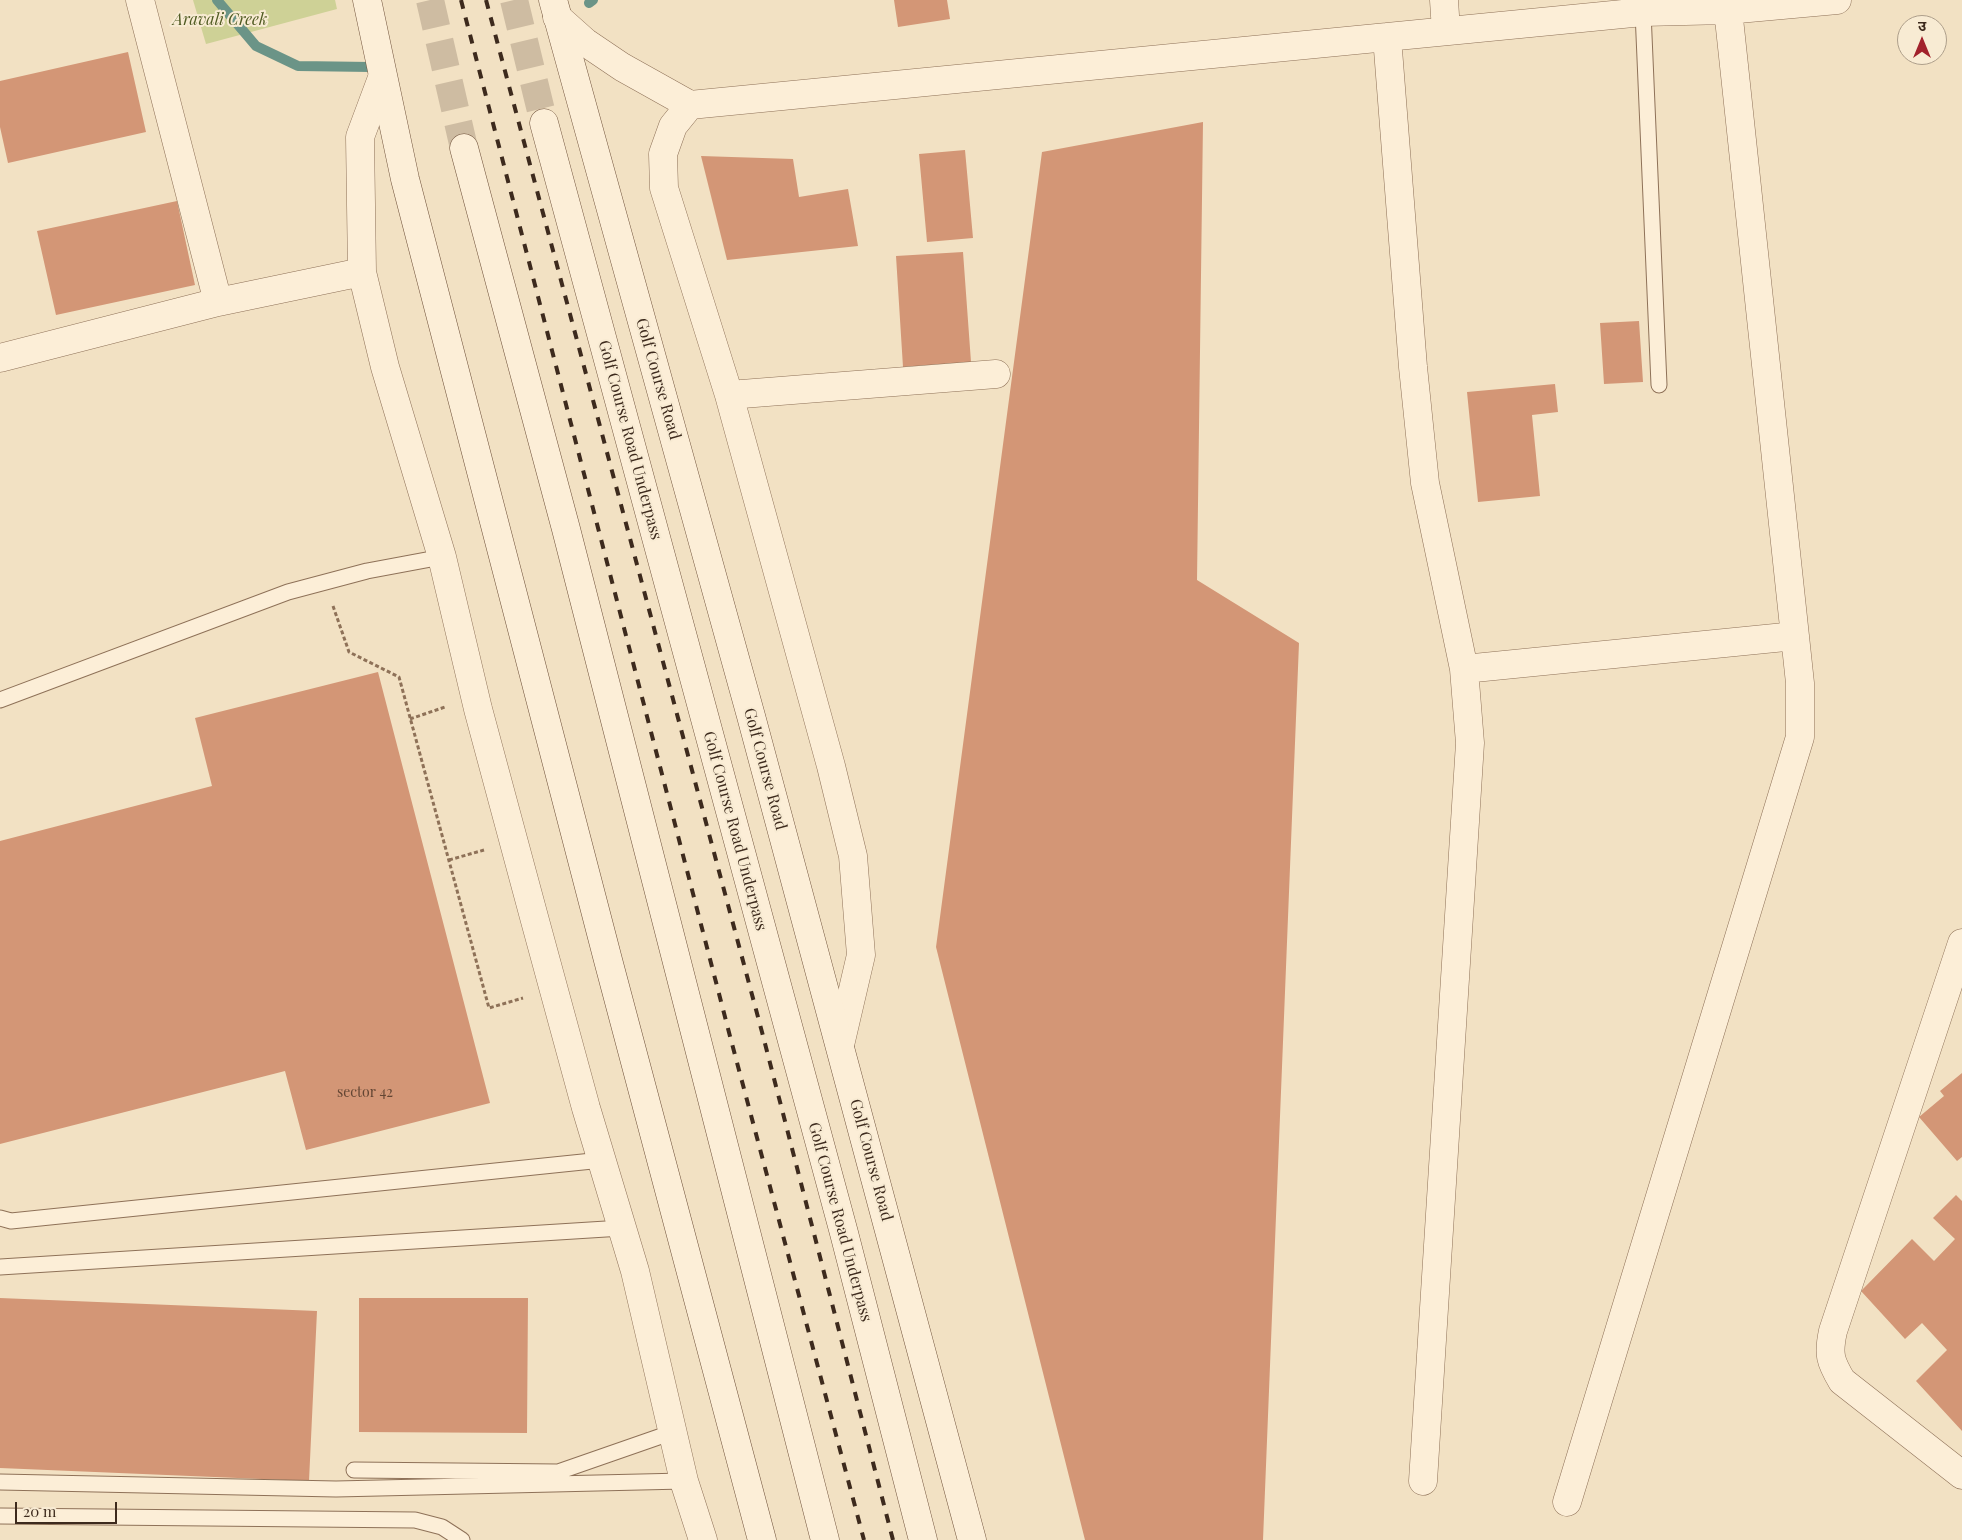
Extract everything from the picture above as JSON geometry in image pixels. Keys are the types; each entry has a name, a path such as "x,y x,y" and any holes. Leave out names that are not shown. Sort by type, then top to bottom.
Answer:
{"street":[{"path":"140,0 218,302"},
{"path":"367,0 382,78 428,266 611,970 762,1540"},
{"path":"1444,0 1446,30"},
{"path":"555,8 585,42 622,67 690,105 1446,30 1727,5 1837,0"},
{"path":"1567,1502 1800,737 1800,683 1727,5"},
{"name":"Golf Course Road","path":"555,8 751,716 972,1540"},
{"path":"1387,37 1424,483 1464,669 1470,743 1422,1482"},
{"path":"382,78 360,137 362,272 385,368 442,558 478,709 554,989 635,1271 684,1482 702,1540"},
{"path":"690,105 673,126 663,154 664,188 729,395 853,856 861,954 840,1045"},
{"name":"Golf Course Road Underpass","path":"544,123 844,1233 923,1540"},
{"path":"464,148 569,539 824,1540"},
{"path":"0,358 218,302 362,272"},
{"path":"729,395 996,374"},
{"path":"1464,669 1795,636"},
{"path":"1962,943 1832,1331 1829,1349 1832,1364 1842,1381 1962,1475"}],"lane":[{"path":"1643,12 1659,385"},
{"path":"0,700 288,592 367,570 442,558"},
{"path":"0,1218 21,1220 602,1160"},
{"path":"0,1267 622,1228"},
{"path":"354,1470 558,1472 673,1432"},
{"path":"0,1482 336,1489 684,1482"},
{"path":"0,1516 416,1520 442,1527 462,1540"}],"path":[{"path":"325,582 349,652 399,677 489,1008 554,989"}],"green space":[{"name":"Aravali Creek","path":"193,0 335,0 337,9 206,44"}],"building":[{"path":"894,0 947,0 950,19 898,27"},
{"path":"128,52 146,132 8,163 0,127 0,81"},
{"path":"1203,122 1197,580 1299,643 1263,1540 1085,1540 936,947 1042,152"},
{"path":"965,150 973,238 927,242 919,154"},
{"path":"701,156 793,159 799,197 848,189 858,246 727,260"},
{"path":"177,201 195,285 56,315 37,231"},
{"path":"963,252 971,362 903,367 896,256"},
{"path":"1639,321 1643,382 1604,384 1600,323"},
{"path":"1555,384 1558,412 1532,415 1540,496 1478,502 1467,392"},
{"path":"378,672 490,1103 306,1150 285,1071 0,1144 0,841 212,786 195,718"},
{"path":"1962,1073 1962,1157 1957,1161 1919,1117 1944,1096 1940,1091"},
{"path":"1956,1195 1962,1201 1962,1431 1916,1381 1947,1350 1922,1323 1905,1339 1861,1291 1912,1239 1934,1261 1955,1239 1933,1218"},
{"path":"0,1298 317,1311 309,1481 0,1468"},
{"path":"359,1298 528,1298 527,1433 359,1432"}],"waterway":[{"path":"217,0 256,46 298,66 371,67"},
{"path":"589,3 593,0"}],"tunnel":[{"path":"430,0 464,148"},
{"path":"514,0 544,123"}],"railway":[{"path":"461,0 731,1040 864,1540"},
{"path":"486,0 762,1032 893,1540"}]}
